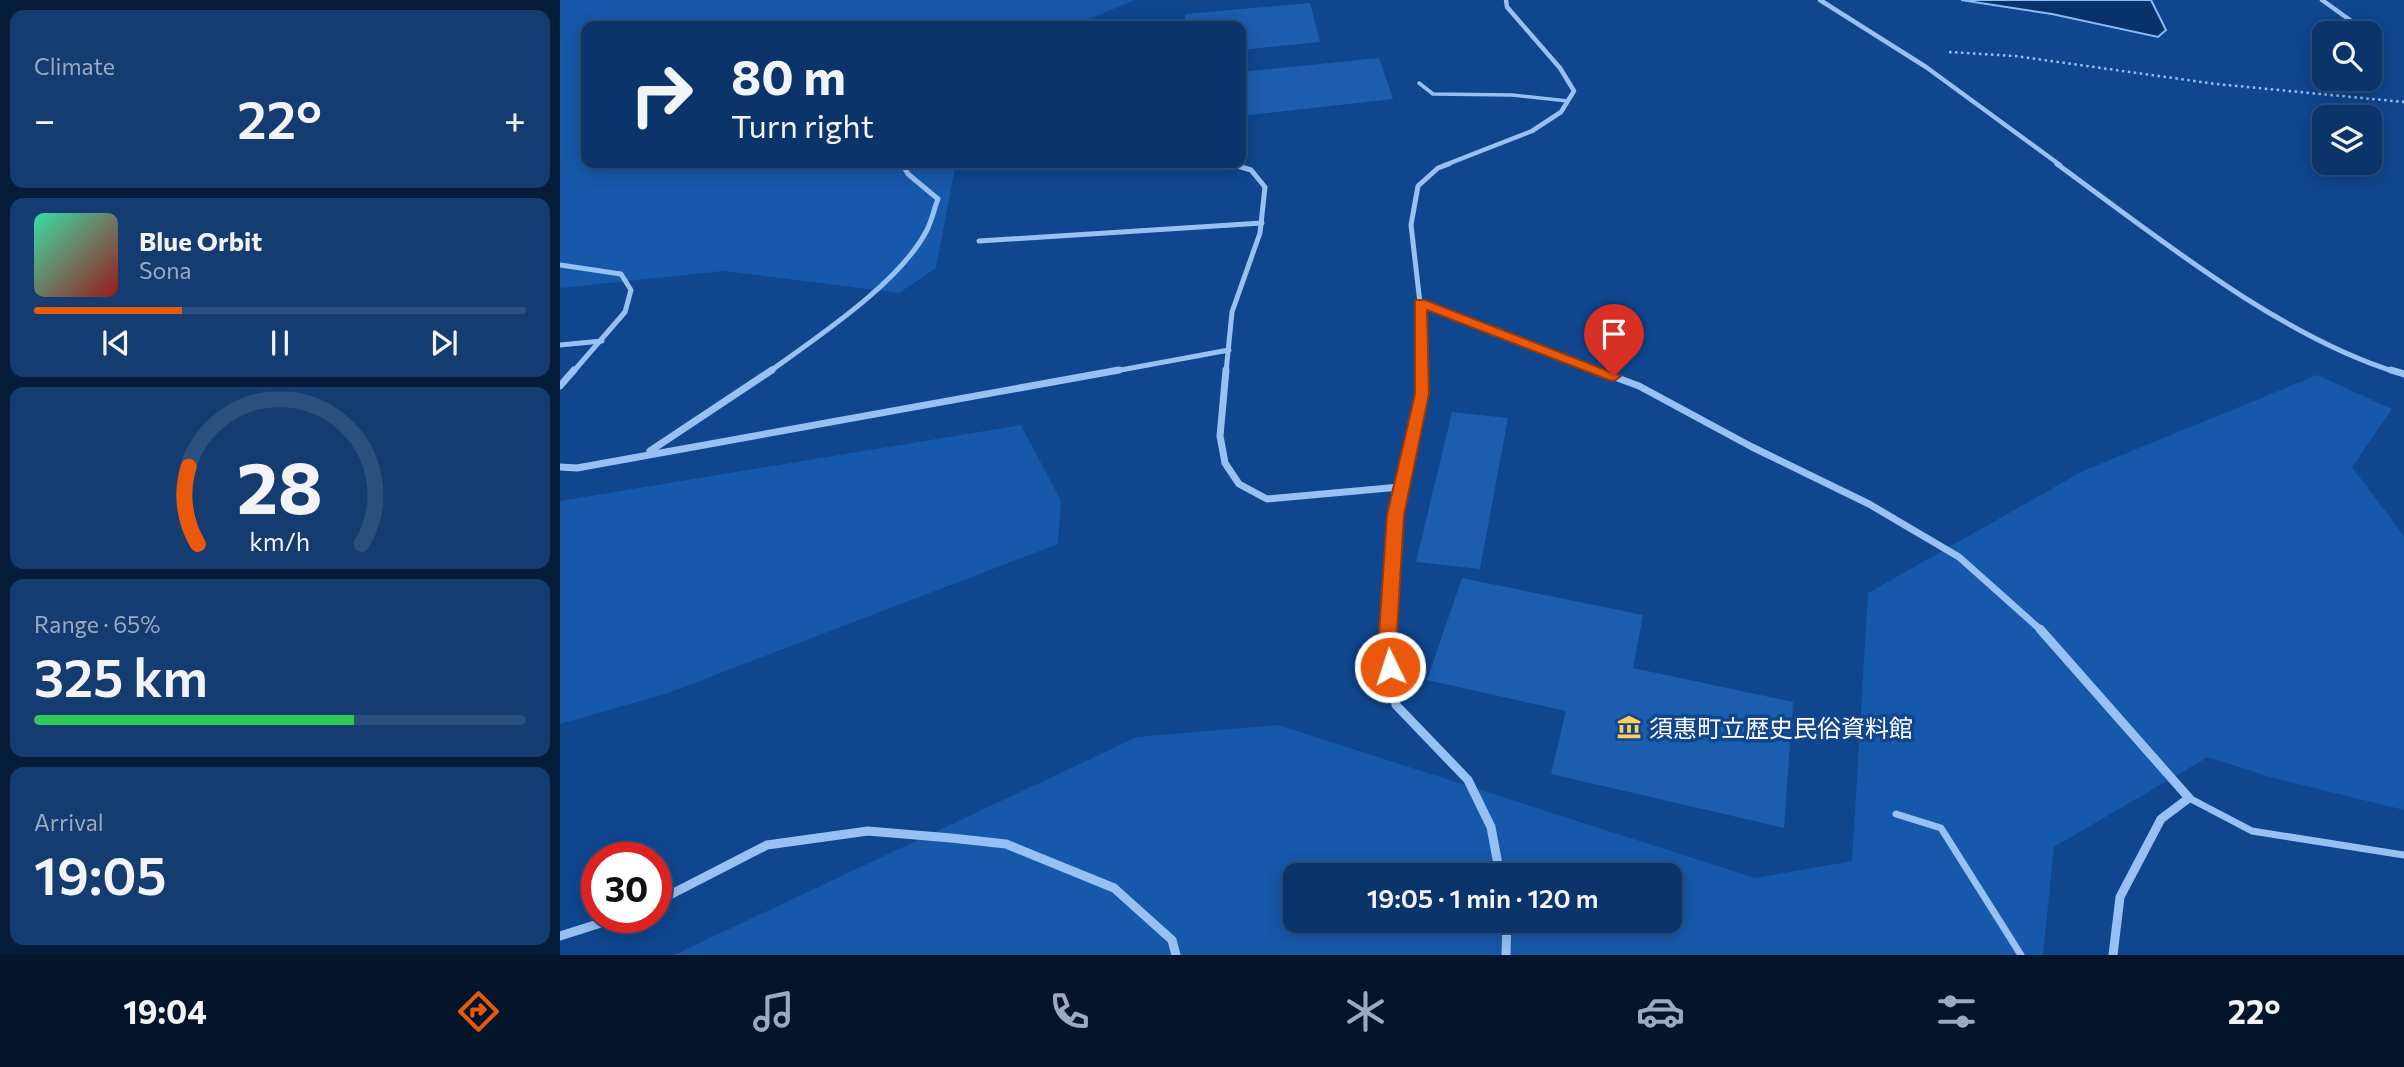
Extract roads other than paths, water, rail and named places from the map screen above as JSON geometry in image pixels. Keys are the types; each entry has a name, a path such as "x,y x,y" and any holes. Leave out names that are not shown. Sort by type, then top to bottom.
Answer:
{"street":[{"path":"1498,863 1491,827 1468,780 1396,705 1387,649 1396,515 1422,394 1420,303 1411,225 1418,186 1438,168 1532,131 1562,112 1574,91 1560,68 1507,7 1506,0"},
{"path":"1820,0 1903,52 2194,264 2291,323 2365,362 2404,374"},
{"path":"2322,0 2351,21"},
{"path":"646,453 868,297 921,241 936,215 938,199 908,174 905,168"},
{"path":"1245,168 1251,170 1265,187 1262,223 1232,312 1220,436 1225,463 1239,484 1267,499 1401,487"},
{"path":"979,240 1262,223"},
{"path":"560,265 621,274 631,290 625,312 603,341 560,386"},
{"path":"1420,303 1639,386 1752,447 1869,504 1959,557 2048,636 2189,798 2161,819 2120,897 2113,955"},
{"path":"560,345 603,341"},
{"path":"560,467 578,468 646,453 1051,384 1229,350"},
{"path":"672,894 767,845 868,831 1006,844 1114,888 1172,940 1176,955"},
{"path":"560,936 581,929"},
{"path":"1506,955 1507,933"}],"lane":[{"path":"1419,83 1433,94 1512,95 1568,101"},
{"path":"2189,798 2252,831 2404,855"},
{"path":"1896,814 1941,828 2021,955"}],"place":[{"name":"須惠町立歴史民俗資料館","path":"1629,727"}]}
